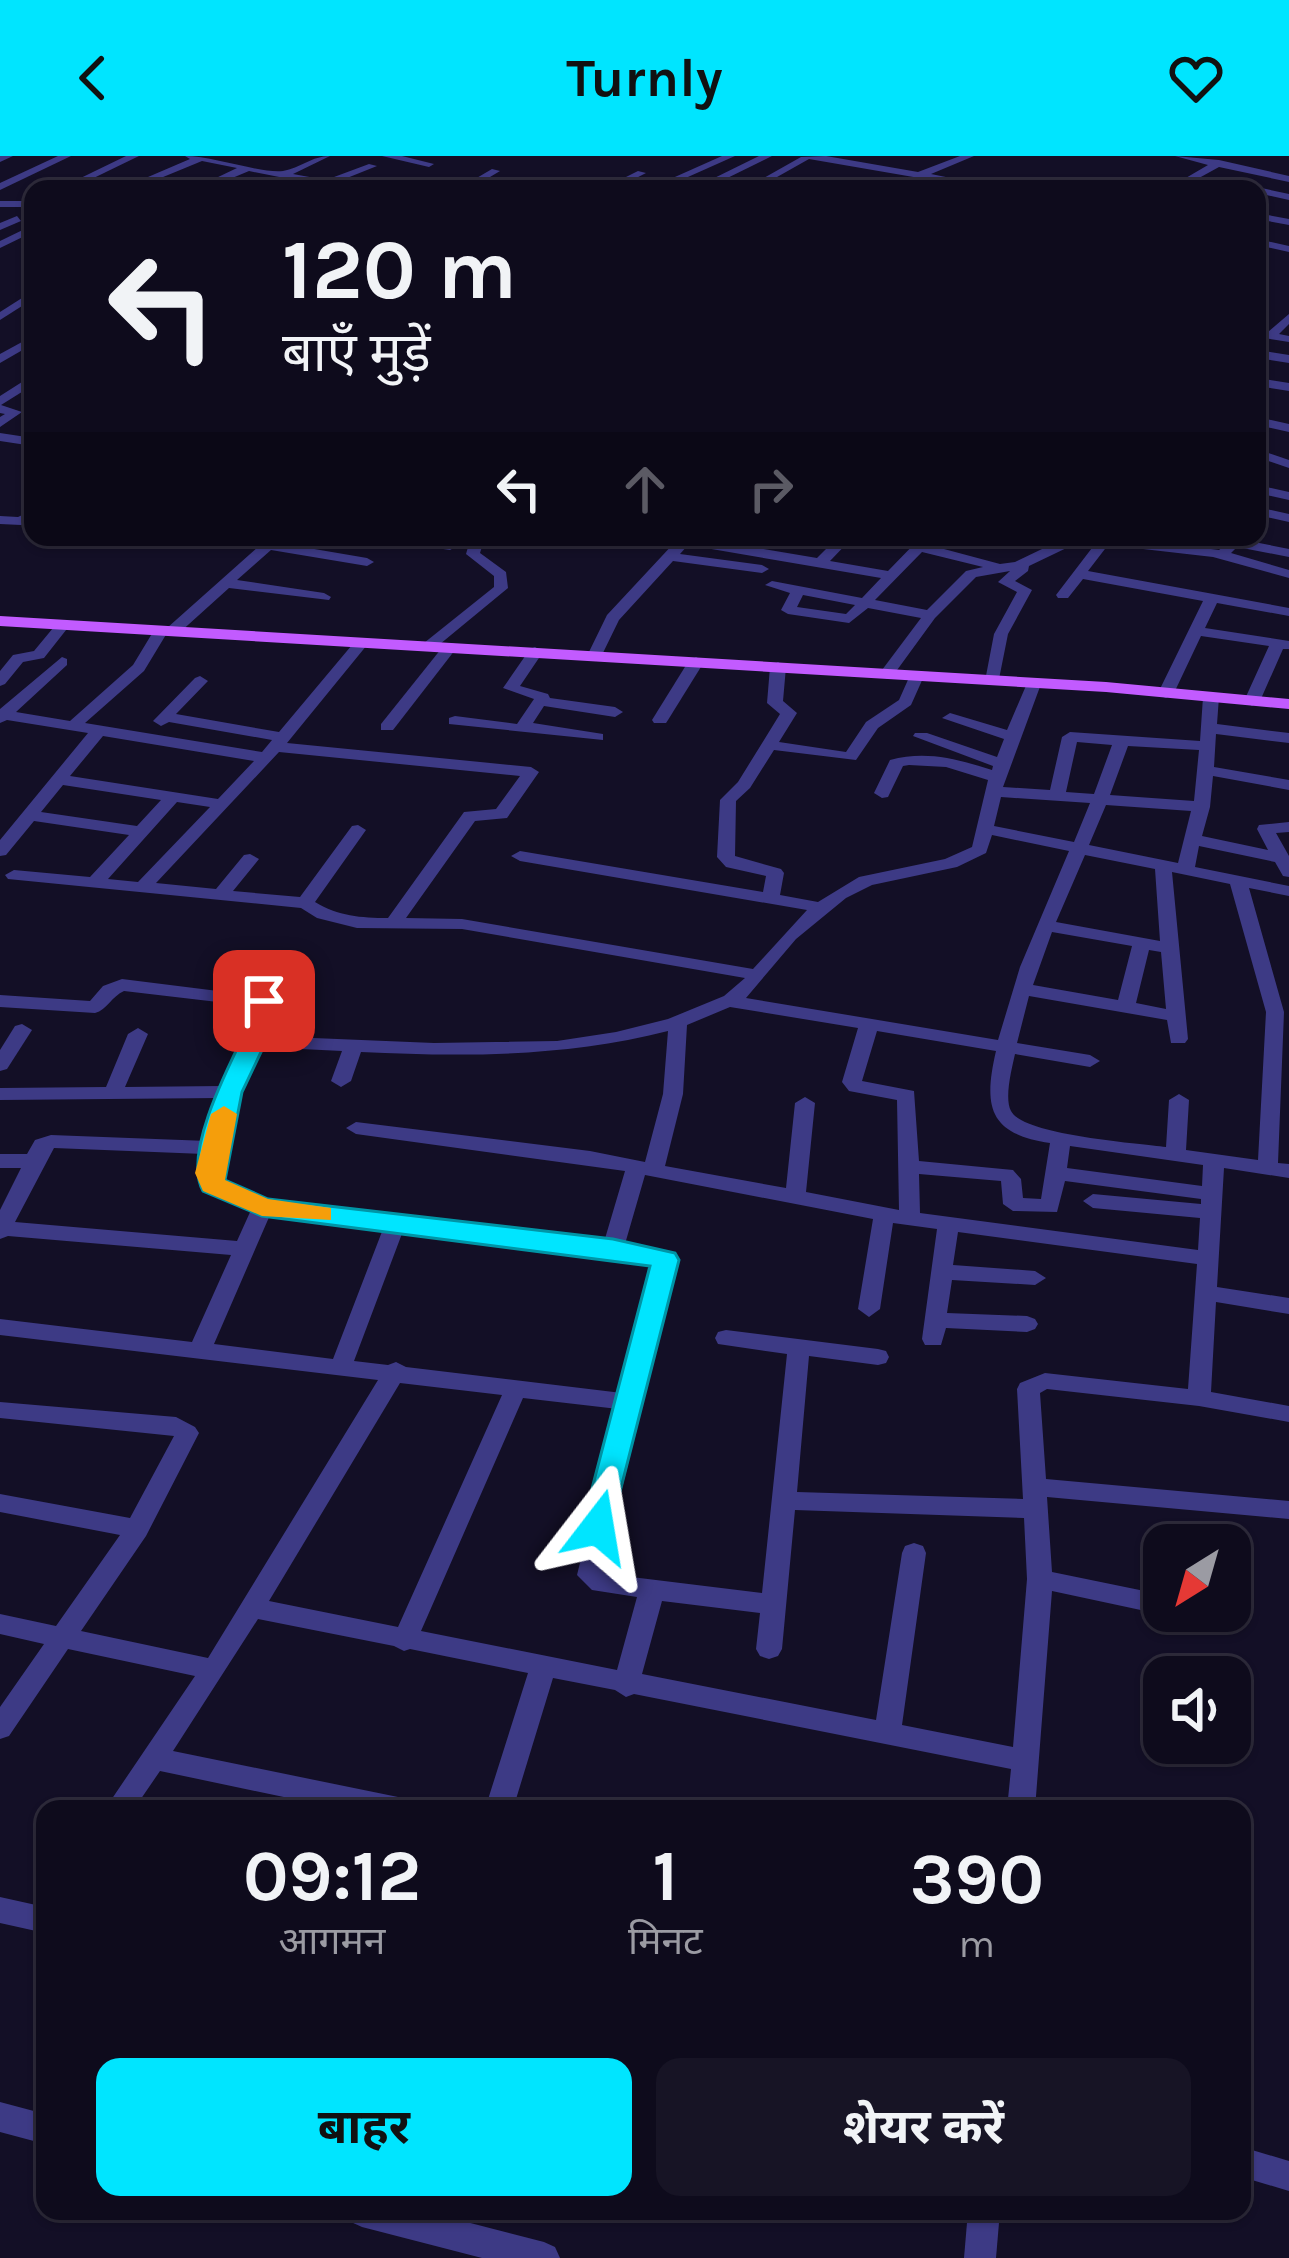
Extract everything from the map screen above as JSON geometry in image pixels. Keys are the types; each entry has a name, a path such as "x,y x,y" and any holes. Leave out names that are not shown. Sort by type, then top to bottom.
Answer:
{"main road":[{"path":"0,621 887,674 1289,704"}],"street":[{"path":"0,187 66,156"},
{"path":"82,180 134,156"},
{"path":"289,156 320,158"},
{"path":"387,156 429,164"},
{"path":"674,180 730,156"},
{"path":"716,180 767,156"},
{"path":"784,156 842,160 929,180"},
{"path":"910,176 954,156"},
{"path":"910,176 969,156"},
{"path":"145,180 196,157 247,162 312,180"},
{"path":"1169,169 1185,157 1223,159 1289,176"},
{"path":"284,174 320,158"},
{"path":"765,180 806,158"},
{"path":"1187,180 1223,159"},
{"path":"214,180 247,162"},
{"path":"334,180 372,166"},
{"path":"1230,180 1248,167"},
{"path":"480,180 495,171"},
{"path":"626,180 641,173"},
{"path":"910,176 938,180"},
{"path":"0,230 17,218"},
{"path":"0,230 24,237"},
{"path":"0,244 24,232"},
{"path":"0,423 16,412 0,405 24,382"},
{"path":"1266,415 1281,404"},
{"path":"72,727 139,668 167,631 266,546"},
{"path":"295,546 367,562"},
{"path":"429,646 501,588 500,575 473,554 475,546"},
{"path":"595,656 612,618 681,546"},
{"path":"717,546 888,575"},
{"path":"754,552 760,546"},
{"path":"820,563 837,546"},
{"path":"863,602 920,546"},
{"path":"936,546 994,566"},
{"path":"887,674 930,615 971,574 994,566 1019,565 1058,546"},
{"path":"1063,595 1101,546"},
{"path":"1165,546 1223,554 1289,574"},
{"path":"1223,554 1230,546"},
{"path":"1254,546 1289,553"},
{"path":"672,556 762,569"},
{"path":"993,681 1001,634 1025,590 1005,582 1023,568 1019,565"},
{"path":"1081,574 1289,612"},
{"path":"225,583 325,597"},
{"path":"772,585 930,615"},
{"path":"1166,693 1212,598"},
{"path":"0,656 39,655 63,625"},
{"path":"1196,631 1283,645 1252,701"},
{"path":"142,888 275,747 362,642"},
{"path":"387,727 450,647"},
{"path":"455,721 512,732 523,726 542,695 511,688 535,652"},
{"path":"0,681 18,658"},
{"path":"1,716 62,662"},
{"path":"660,720 696,662"},
{"path":"770,899 775,873 732,863 726,857 729,797 744,785 789,713 775,703 778,668"},
{"path":"770,745 850,757 872,724 906,702 916,676"},
{"path":"144,739 200,681"},
{"path":"253,1040 529,1050 678,1019 728,1001 824,908 872,878 972,856 980,849 997,778 1033,684"},
{"path":"1185,870 1202,807 1211,697"},
{"path":"541,700 614,712"},
{"path":"1,716 144,739 275,747 532,774 501,814 470,816 393,923"},
{"path":"165,717 275,747"},
{"path":"950,718 1012,736"},
{"path":"523,726 597,737"},
{"path":"0,850 98,731"},
{"path":"921,736 997,778"},
{"path":"1057,796 1068,739 1289,738"},
{"path":"1122,740 1103,800 1024,989 999,1096 1005,1119 1034,1134 1061,1139 1278,1169 1275,1012 1238,881"},
{"path":"882,793 896,763 941,761 1057,796 1202,807"},
{"path":"1206,770 1289,785"},
{"path":"58,779 220,804"},
{"path":"95,883 173,797"},
{"path":"30,815 141,832"},
{"path":"1285,865 1265,829 1289,827"},
{"path":"305,903 358,830"},
{"path":"985,830 1289,891"},
{"path":"1195,840 1285,865"},
{"path":"520,856 824,908"},
{"path":"221,894 250,859"},
{"path":"1163,866 1178,1039"},
{"path":"0,893 7,873 305,903 343,920 462,924 758,975"},
{"path":"1049,926 1170,948"},
{"path":"1126,1007 1142,943"},
{"path":"0,1001 91,1007 122,985 267,1002 271,1006 230,1092 209,1173 213,1185 262,1207 613,1249 655,1255 666,1263 587,1568 601,1583 774,1605"},
{"path":"1024,989 1176,1016"},
{"path":"728,1001 1090,1060"},
{"path":"613,1249 673,1094 678,1019"},
{"path":"869,1025 853,1086 905,1092 910,1219"},
{"path":"0,1065 22,1030"},
{"path":"113,1093 138,1034"},
{"path":"341,1081 354,1043"},
{"path":"0,1094 230,1092"},
{"path":"1176,1154 1180,1100"},
{"path":"795,1199 805,1103"},
{"path":"356,1127 645,1169 910,1219 1207,1258"},
{"path":"909,1167 1006,1175 1011,1179 1011,1201 1049,1207 1061,1139"},
{"path":"216,1148 51,1141 42,1145 1,1229 244,1249"},
{"path":"1199,1398 1214,1160"},
{"path":"0,1161 34,1161"},
{"path":"1056,1173 1210,1203"},
{"path":"1093,1201 1210,1203"},
{"path":"200,1350 262,1207"},
{"path":"869,1309 884,1214"},
{"path":"342,1364 396,1223"},
{"path":"948,1224 934,1330 1028,1324"},
{"path":"941,1272 1035,1278"},
{"path":"1205,1293 1289,1306"},
{"path":"0,1327 396,1370 630,1402"},
{"path":"726,1338 878,1357"},
{"path":"769,1649 799,1347"},
{"path":"125,1800 214,1670 396,1370"},
{"path":"1023,1800 1040,1580 1028,1394 1032,1384 1199,1398 1289,1414"},
{"path":"404,1641 517,1386"},
{"path":"0,1410 183,1429 185,1439 137,1529 0,1728"},
{"path":"785,1501 1035,1498 1289,1510"},
{"path":"0,1503 137,1529"},
{"path":"887,1736 914,1553"},
{"path":"1040,1580 1143,1601"},
{"path":"626,1686 652,1590"},
{"path":"252,1608 542,1670 1026,1761"},
{"path":"0,1624 214,1670"},
{"path":"503,1800 542,1670"},
{"path":"156,1759 354,1800"},
{"path":"0,1910 36,1918"},
{"path":"0,2117 36,2127"},
{"path":"1251,2165 1289,2176"},
{"path":"399,2220 544,2258"},
{"path":"980,2258 983,2220"}],"slow traffic":[{"path":"224,1114 209,1173 213,1185 262,1207 322,1214"}],"route":[{"path":"264,1001 271,1006 230,1092 209,1173 213,1185 262,1207 613,1249 665,1260 598,1527"}]}
